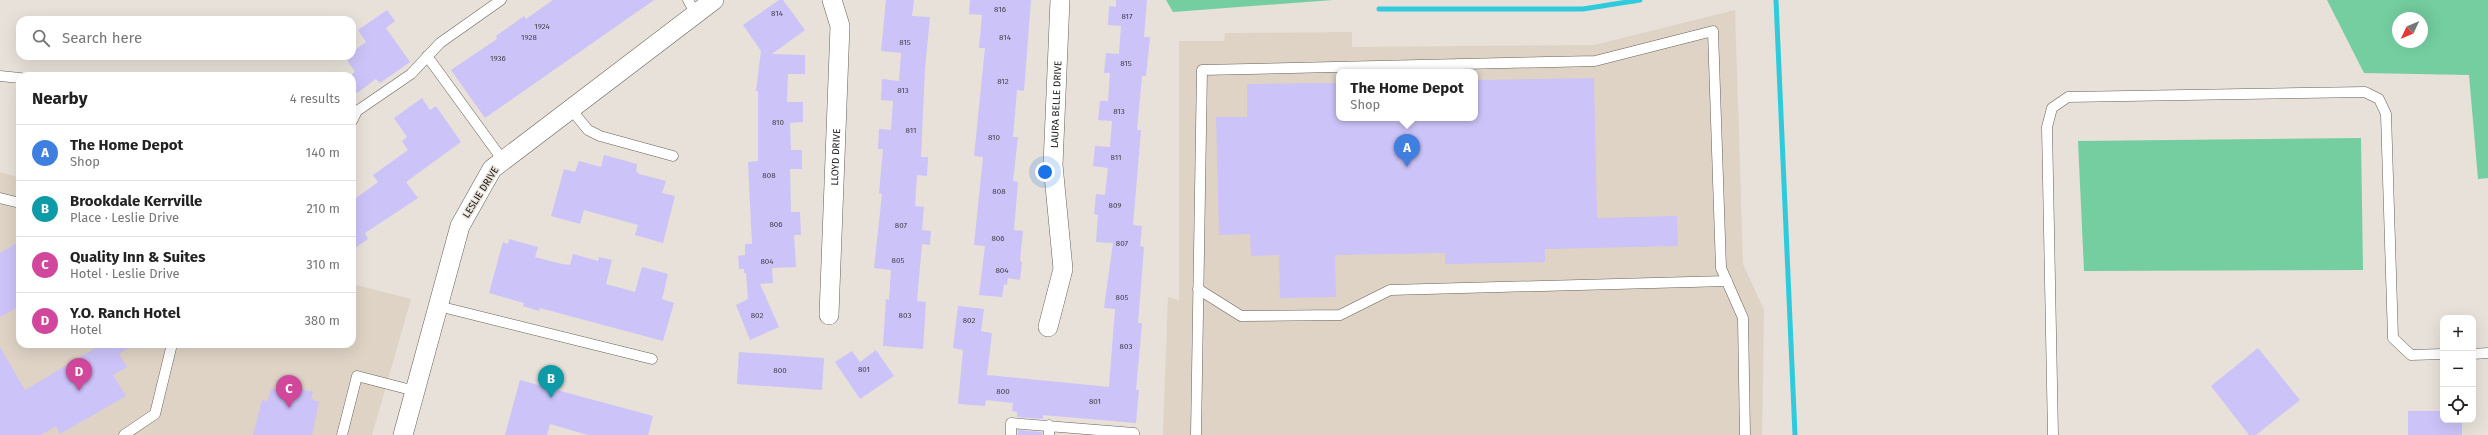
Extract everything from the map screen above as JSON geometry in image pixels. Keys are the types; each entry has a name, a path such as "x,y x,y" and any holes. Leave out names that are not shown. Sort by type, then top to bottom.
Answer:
{"street":[{"name":"LESLIE DRIVE","path":"403,435 460,226 492,169 502,159 570,108 692,7 714,0"},
{"name":"LLOYD DRIVE","path":"829,315 840,26 832,0"},
{"name":"LAURA BELLE DRIVE","path":"1048,327 1063,269 1052,165 1053,130 1058,78 1060,0"}],"lane":[{"path":"356,113 411,74 440,43 501,0"},
{"path":"1196,435 1202,70 1596,61 1713,30 1721,268 1743,318 1745,435"},
{"path":"428,56 502,159"},
{"path":"0,76 16,78"},
{"path":"2053,435 2046,128 2052,108 2068,96 2365,92 2379,99 2386,114 2393,338 2410,355 2440,354"},
{"path":"570,108 588,130 600,136 673,156"},
{"path":"0,198 16,203"},
{"path":"1198,289 1241,316 1340,315 1390,290 1727,281"},
{"path":"438,306 652,359"},
{"path":"124,435 155,414 171,348"},
{"path":"2476,354 2488,353"},
{"path":"342,435 357,376 415,391"},
{"path":"1011,435 1011,422 1049,430 1134,433 1134,435"}],"shaded area":[{"path":"1735,10 1743,264 1764,310 1762,435 1163,435 1168,297 1179,300 1179,41 1224,41 1225,33 1352,32 1352,47 1594,45"},
{"path":"0,172 16,177 16,348 356,348 356,285 411,299 372,435 0,435"}],"green space":[{"path":"1166,0 1333,0 1173,12"},
{"path":"2327,0 2488,0 2488,178 2478,179 2469,75 2364,73"},
{"path":"2361,138 2363,270 2084,271 2078,141"}],"building":[{"path":"553,0 654,0 485,118 451,70 497,39 496,36 524,16 526,19"},
{"path":"779,0 783,0 805,30 772,54 805,55 805,74 788,74 787,102 803,102 803,122 790,123 791,150 802,150 802,169 790,169 791,212 800,212 801,235 794,235 796,267 772,268 773,283 760,284 779,327 750,340 736,305 748,299 746,273 744,273 744,269 739,269 738,256 745,255 745,244 752,244 748,162 758,161 758,91 756,91 761,51 743,25"},
{"path":"886,0 914,0 912,16 930,17 925,68 921,157 928,157 927,176 917,175 915,206 924,207 922,230 931,231 930,245 922,244 917,301 926,302 923,349 883,346 886,299 889,300 891,270 874,268 882,194 879,193 883,149 878,149 879,129 891,130 893,101 881,100 882,79 899,81 901,53 881,51"},
{"path":"970,0 1031,0 1024,91 1017,90 1013,137 1018,137 1013,181 1018,182 1014,230 1023,231 1020,261 1022,262 1020,280 1008,278 1007,285 1004,284 1002,297 979,295 985,246 974,245 983,157 974,156 985,48 979,48 982,15 969,14"},
{"path":"1116,0 1147,0 1144,37 1150,37 1146,76 1142,76 1137,130 1141,130 1133,225 1142,226 1140,246 1144,247 1138,323 1142,323 1136,390 1139,390 1136,423 1043,415 1043,419 1017,417 1017,412 1012,411 1013,403 986,400 985,406 958,404 963,350 953,348 958,306 984,309 981,331 992,333 987,375 1109,387 1115,309 1104,308 1113,243 1096,242 1098,215 1094,214 1096,194 1105,195 1108,168 1093,166 1095,146 1110,147 1112,121 1098,120 1100,101 1108,101 1110,73 1104,73 1106,53 1119,54 1121,26 1108,25 1109,6 1116,7"},
{"path":"387,10 395,21 386,28 410,62 380,83 376,79 357,93 356,72 347,60 356,60 356,49 366,42 358,30"},
{"path":"1594,78 1597,218 1677,216 1678,246 1545,249 1545,262 1445,264 1445,253 1335,255 1336,297 1280,298 1279,255 1251,256 1250,234 1219,235 1216,117 1247,117 1247,84 1336,83 1336,121 1478,121 1478,80"},
{"path":"422,98 430,110 436,106 461,142 406,182 418,198 365,233 368,239 356,247 356,198 378,182 373,175 408,150 402,141 407,137 394,118"},
{"path":"604,155 637,164 636,171 639,174 666,181 662,193 675,196 663,243 635,235 638,225 584,210 580,224 551,216 564,169 575,172 579,161 601,167"},
{"path":"509,239 538,247 535,257 562,264 570,265 573,254 598,261 599,257 612,260 606,284 635,292 642,267 668,274 662,299 674,303 663,341 540,308 539,311 523,306 524,303 489,293 503,242 508,244"},
{"path":"16,243 16,308 0,317 0,253"},
{"path":"0,347 25,390 95,348 129,348 119,354 127,367 113,375 126,396 60,434 56,426 41,435 0,435"},
{"path":"2258,348 2300,400 2256,435 2249,435 2211,386"},
{"path":"876,350 894,376 860,399 835,362 852,351 860,362"},
{"path":"739,352 824,358 822,390 737,384"},
{"path":"520,380 653,416 648,435 588,435 550,424 547,435 505,435"},
{"path":"280,383 313,392 311,399 319,402 312,435 253,435 262,400 268,401 271,388 278,390"},
{"path":"2408,411 2440,411 2440,423 2462,423 2462,435 2408,435"},
{"path":"1018,430 1042,432 1042,435 1018,435"}],"waterway":[{"path":"1379,9 1583,9 1640,0"},
{"path":"1776,0 1795,435"}],"place":[{"name":"The Home Depot","path":"1407,167"},
{"name":"Y.O. Ranch Hotel","path":"79,391"},
{"name":"Brookdale Kerrville","path":"551,398"},
{"name":"Quality Inn & Suites","path":"289,408"}]}
